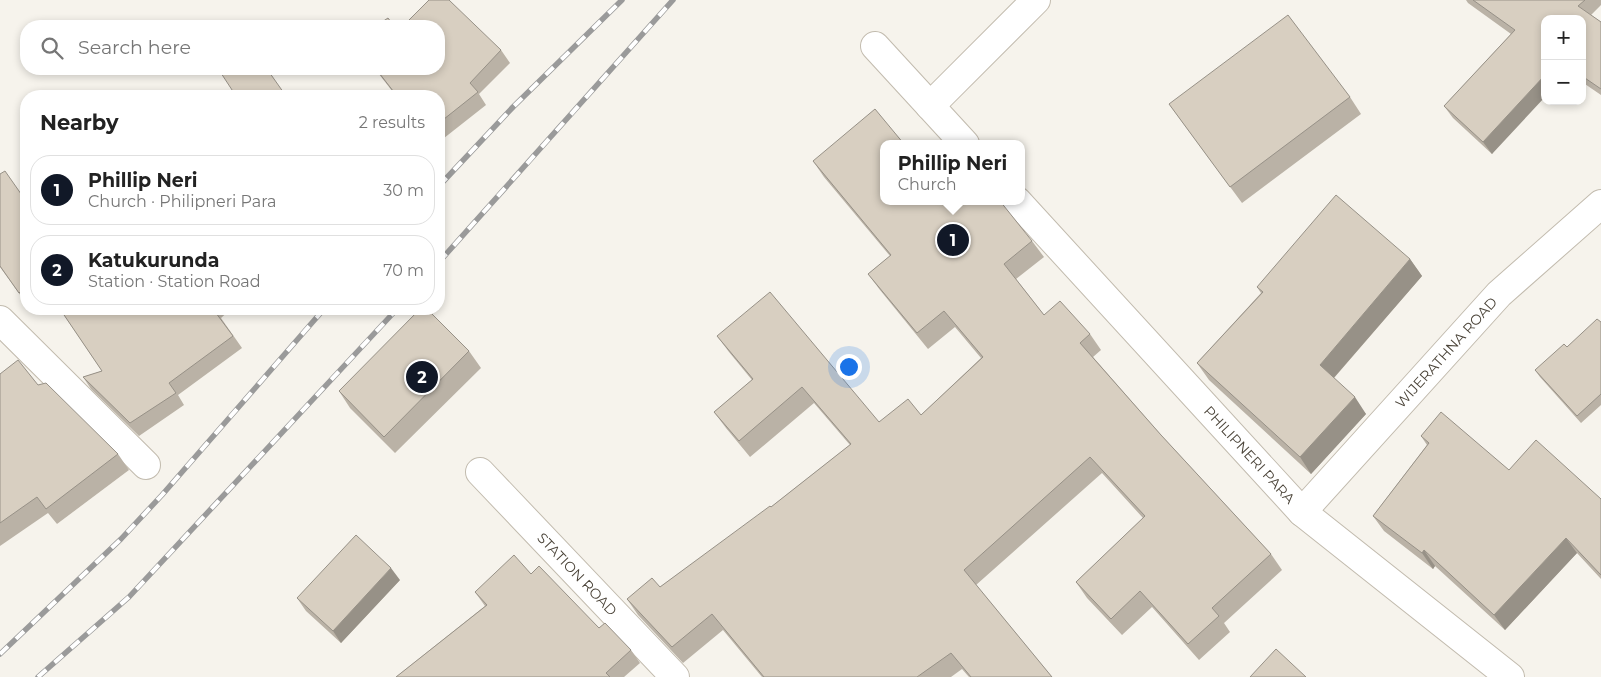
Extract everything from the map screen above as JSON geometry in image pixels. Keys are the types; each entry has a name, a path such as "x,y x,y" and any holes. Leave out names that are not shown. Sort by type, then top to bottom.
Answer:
{"street":[{"path":"930,106 1036,0"},
{"path":"875,46 961,140"},
{"name":"WIJERATHNA ROAD","path":"1302,512 1499,294 1601,204"},
{"name":"PHILIPNERI PARA","path":"1022,205 1302,512 1510,677"},
{"path":"0,320 146,465"},
{"name":"STATION ROAD","path":"480,472 675,677"}],"building":[{"path":"429,0 449,0 501,50 470,83 478,92 445,118 445,90 392,90 381,75 445,75 445,20 409,20"},
{"path":"1473,0 1585,0 1578,6 1601,22 1601,89 1586,79 1586,15 1541,15 1541,79 1483,142 1444,106 1515,30"},
{"path":"1288,15 1350,97 1230,187 1169,104"},
{"path":"222,75 271,75 282,90 232,90"},
{"path":"875,109 901,140 880,140 880,205 1003,205 1032,241 1004,264 1044,315 1060,301 1090,334 1080,343 1161,435 1271,554 1212,608 1219,616 1188,644 1140,591 1111,619 1076,582 1145,516 1090,457 964,570 1052,677 971,677 951,653 917,677 764,677 712,614 672,647 627,599 652,578 660,587 771,507 851,444 802,387 739,441 714,412 753,379 717,336 770,292 879,422 908,399 921,415 983,357 944,311 917,333 868,274 891,255 813,161"},
{"path":"5,171 20,192 19,293 0,266 0,174"},
{"path":"1336,195 1410,259 1320,365 1355,397 1300,457 1197,363 1263,292 1257,287"},
{"path":"64,315 217,315 233,336 169,383 176,393 130,423 83,377 102,371"},
{"path":"414,315 433,315 469,351 384,437 339,391"},
{"path":"1597,319 1601,322 1601,394 1577,416 1535,370 1564,344 1567,347"},
{"path":"18,360 38,385 46,383 118,454 46,509 37,497 0,523 0,374"},
{"path":"1441,412 1509,470 1536,440 1601,499 1601,575 1566,538 1494,615 1424,550 1422,553 1373,516 1429,443 1421,436"},
{"path":"356,535 391,568 333,631 297,598"},
{"path":"514,555 531,574 539,566 599,628 605,623 631,650 606,673 610,677 396,677 487,605 475,592"},
{"path":"1276,649 1306,677 1250,677"}],"railway":[{"path":"445,180 513,107 622,0"},
{"path":"445,255 673,0"},
{"path":"0,654 121,539 162,495 319,315"},
{"path":"38,677 129,597 391,315"}],"place":[{"name":"Phillip Neri","path":"953,240"},
{"name":"Katukurunda","path":"422,377"}]}
